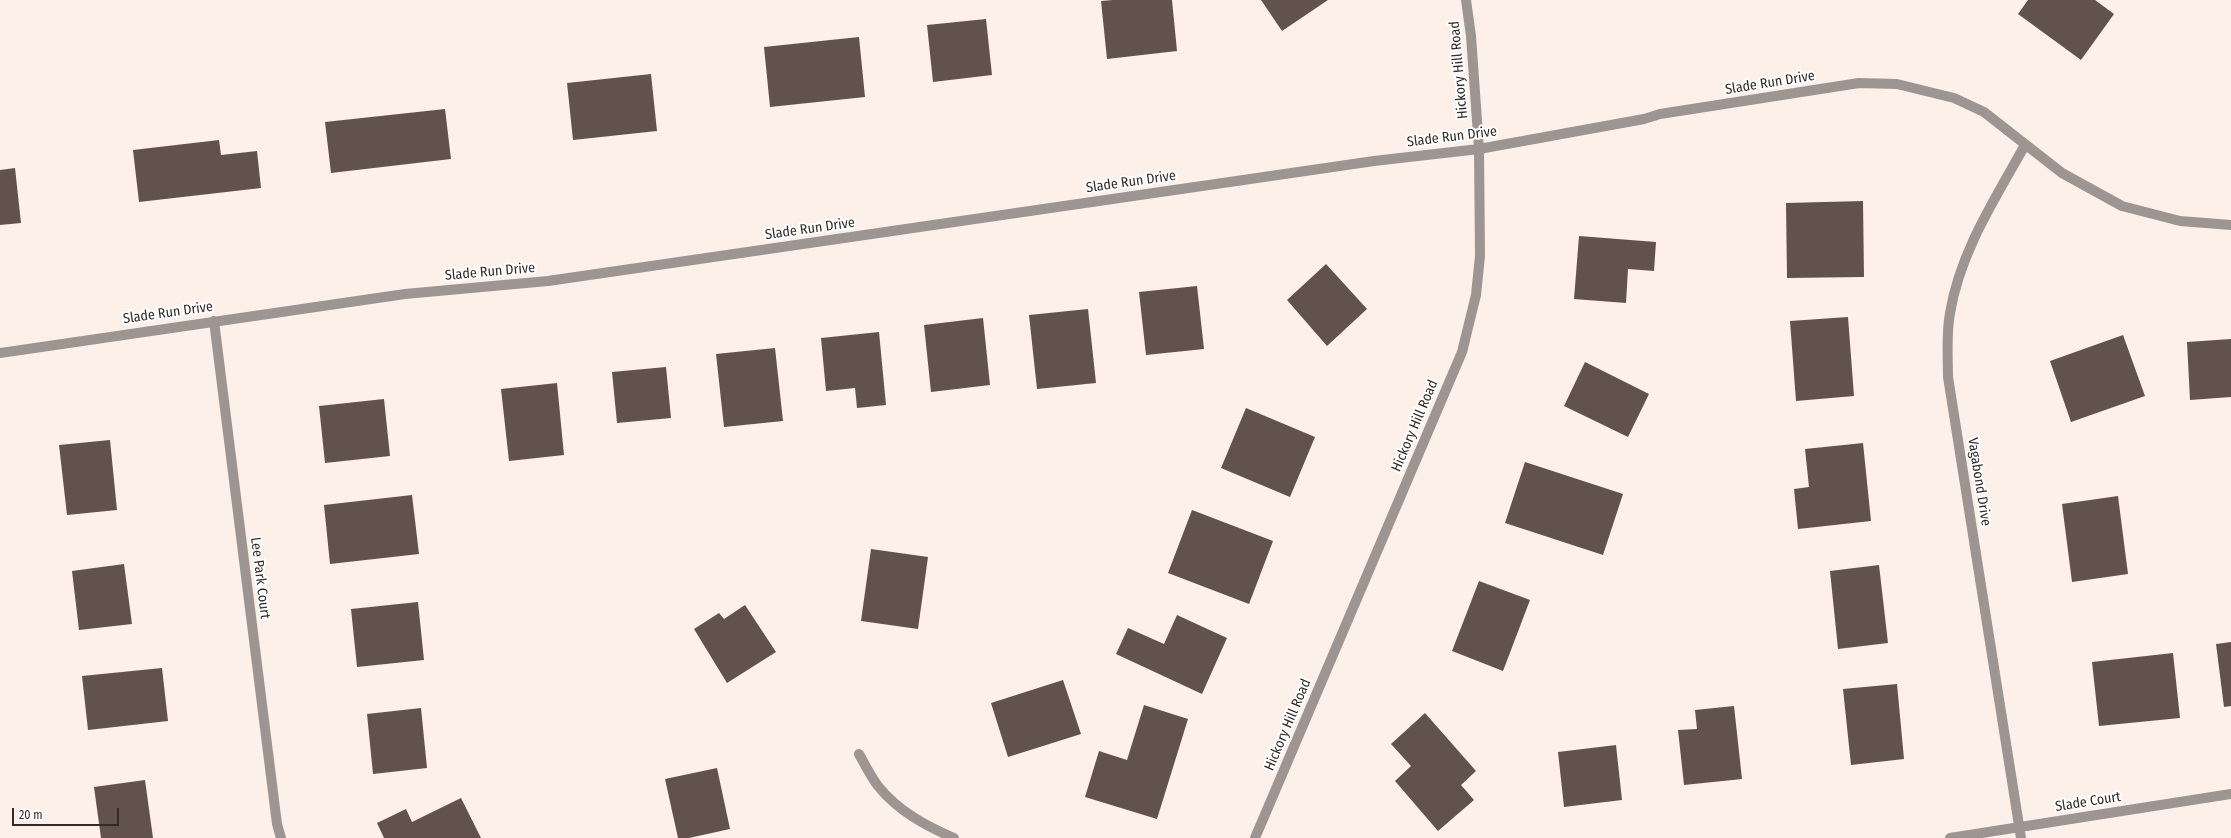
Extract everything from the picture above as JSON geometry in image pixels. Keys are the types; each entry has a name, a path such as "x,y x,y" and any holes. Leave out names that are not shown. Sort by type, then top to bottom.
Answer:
{"street":[{"name":"Hickory Hill Road","path":"1255,838 1462,352 1476,295 1480,256 1479,149 1471,36 1466,0"},
{"name":"Slade Run Drive","path":"0,353 405,294 548,281 1374,160 1479,149 1644,119 1660,114 1859,83 1898,84 1954,98 1984,112 2062,173 2122,206 2180,221 2231,224"},
{"name":"Vagabond Drive","path":"2021,838 1948,377 1949,315 1958,273 1979,228 2025,145"},
{"name":"Lee Park Court","path":"214,321 277,824 281,838"},
{"path":"859,754 878,786 905,812 935,830 954,838"},
{"name":"Slade Court","path":"1950,838 2231,794"}],"building":[{"path":"1172,0 1177,51 1107,59 1101,1"},
{"path":"1261,0 1328,0 1282,31"},
{"path":"2028,0 2095,0 2114,14 2081,60 2018,14"},
{"path":"986,19 992,75 933,82 927,25"},
{"path":"859,37 865,97 770,107 764,47"},
{"path":"651,74 657,131 573,140 567,83"},
{"path":"445,109 451,159 331,173 325,122"},
{"path":"219,140 221,155 257,151 261,188 139,202 133,150"},
{"path":"15,168 21,223 0,225 0,170"},
{"path":"1863,201 1864,277 1787,278 1786,203"},
{"path":"1579,236 1656,242 1654,271 1628,269 1626,303 1574,299"},
{"path":"1326,264 1367,309 1327,346 1287,300"},
{"path":"1197,286 1204,349 1146,355 1139,292"},
{"path":"1088,309 1096,383 1037,389 1029,315"},
{"path":"1848,317 1854,396 1796,401 1790,321"},
{"path":"983,318 990,385 931,392 924,325"},
{"path":"879,332 886,405 857,408 855,388 826,391 821,338"},
{"path":"2123,335 2145,396 2071,422 2050,361"},
{"path":"2231,339 2231,397 2190,400 2187,342"},
{"path":"775,348 783,421 724,427 716,354"},
{"path":"1585,362 1649,394 1628,437 1564,406"},
{"path":"666,367 671,418 617,423 612,372"},
{"path":"557,383 564,455 509,461 501,389"},
{"path":"384,399 390,456 325,463 319,406"},
{"path":"1246,408 1315,437 1290,497 1221,468"},
{"path":"110,440 117,510 67,515 59,445"},
{"path":"1863,443 1871,521 1798,529 1794,489 1809,487 1805,449"},
{"path":"1525,462 1623,494 1603,555 1505,523"},
{"path":"412,495 419,554 330,564 324,505"},
{"path":"2118,496 2128,574 2072,582 2062,504"},
{"path":"1192,510 1273,541 1249,604 1168,573"},
{"path":"871,549 928,557 918,629 861,621"},
{"path":"124,564 132,624 79,630 72,571"},
{"path":"1879,565 1888,643 1838,649 1830,571"},
{"path":"1479,581 1530,600 1503,671 1452,651"},
{"path":"418,602 424,660 357,667 351,609"},
{"path":"745,605 776,652 727,683 694,629 719,613 724,619"},
{"path":"1177,615 1227,638 1202,694 1116,654 1128,628 1164,644"},
{"path":"2231,642 2231,706 2224,707 2216,644"},
{"path":"2173,653 2180,718 2099,726 2092,662"},
{"path":"162,668 168,721 88,730 82,676"},
{"path":"1063,680 1081,734 1008,757 991,703"},
{"path":"1897,684 1904,759 1851,765 1843,689"},
{"path":"1144,705 1188,719 1157,819 1085,797 1099,751 1127,760"},
{"path":"1734,706 1742,779 1684,785 1678,730 1697,729 1695,710"},
{"path":"421,708 427,768 373,774 367,714"},
{"path":"1425,713 1476,771 1461,785 1474,800 1438,831 1395,781 1411,766 1391,744"},
{"path":"1616,745 1622,800 1564,807 1558,752"},
{"path":"717,768 730,829 689,838 678,838 665,779"},
{"path":"145,780 153,838 101,838 94,787"},
{"path":"461,798 481,838 384,838 377,823 406,809 412,822"}]}
